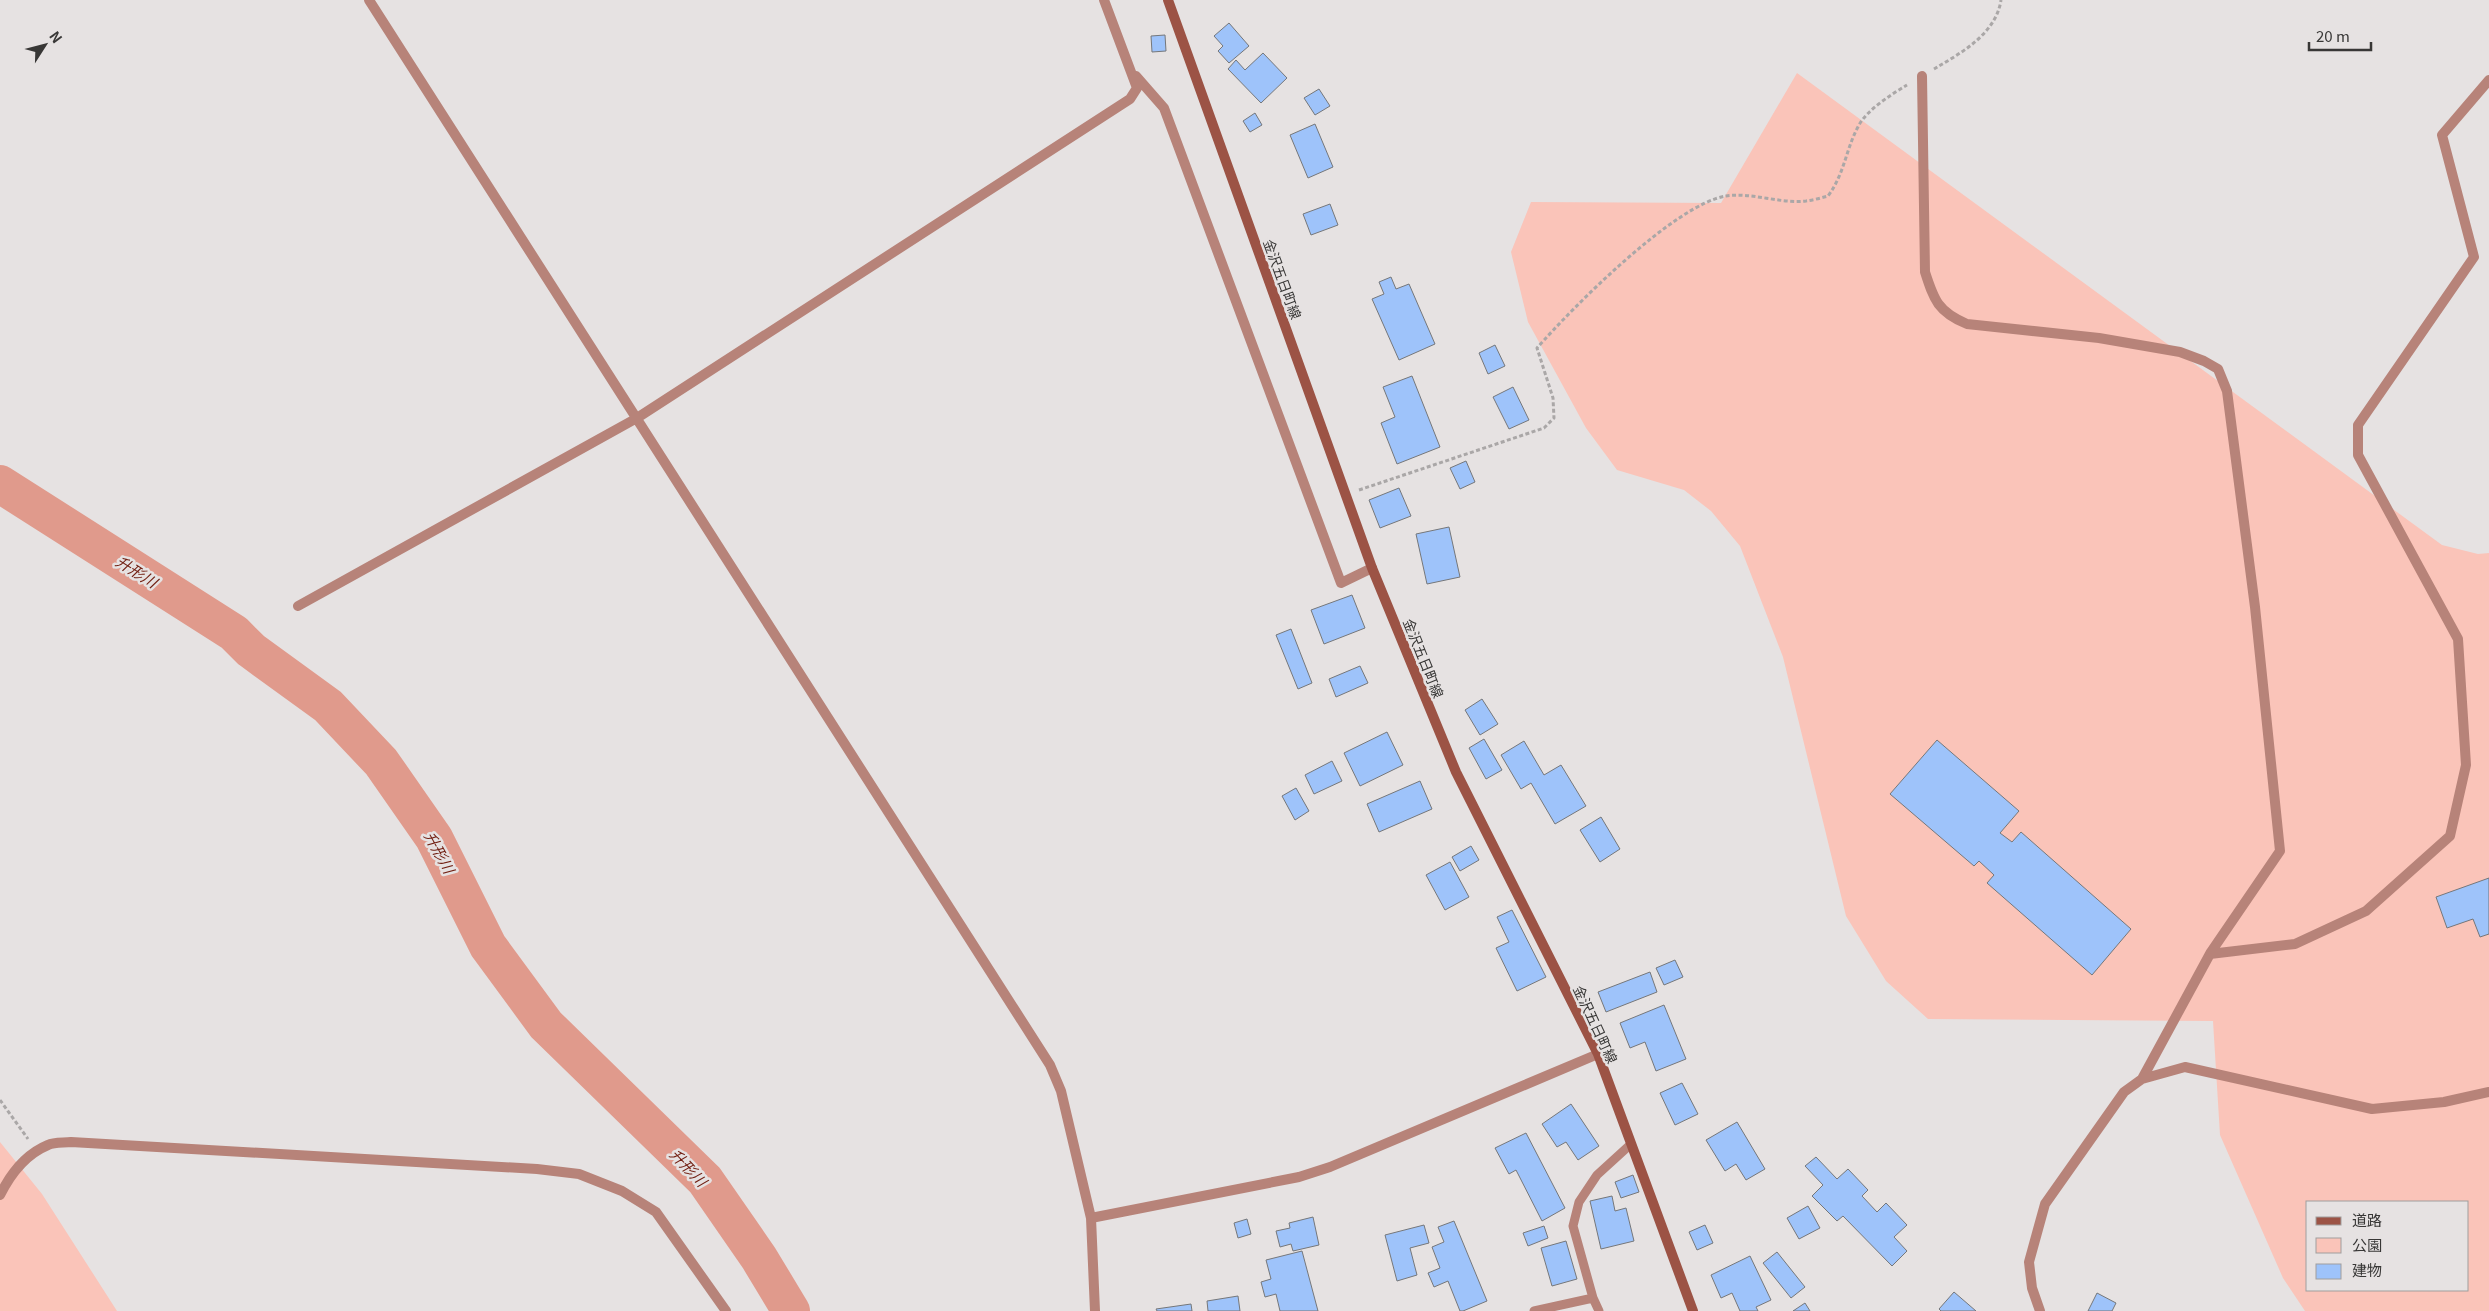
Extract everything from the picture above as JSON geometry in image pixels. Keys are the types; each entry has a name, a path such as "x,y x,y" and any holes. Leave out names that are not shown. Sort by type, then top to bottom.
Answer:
{"main road":[{"name":"金沢五日町線","path":"1168,0 1372,568 1456,772 1598,1054 1693,1311"}],"street":[{"path":"369,0 1050,1065 1061,1091 1091,1218 1095,1311"},
{"path":"298,606 637,418 1130,99 1137,88 1134,74 1104,0"},
{"path":"1134,74 1164,108 1340,583 1372,568"},
{"path":"1922,76 1925,272 1934,300 1949,317 1967,324 2099,338 2180,352 2204,360 2218,369 2227,391 2256,616 2280,851 2210,954 2142,1078 2124,1092 2045,1204 2029,1262 2032,1288 2040,1311"},
{"path":"2210,954 2295,944 2366,910 2450,836 2466,765 2458,639 2358,455 2358,425 2474,257 2442,135 2489,80"},
{"path":"1091,1218 1299,1177 1330,1168 1598,1054"},
{"path":"2142,1078 2185,1067 2372,1109 2444,1102 2489,1092"},
{"path":"0,1195 7,1180 26,1160 49,1144 71,1142 536,1169 578,1174 622,1191 656,1212 726,1311"}],"lane":[{"path":"1599,1311 1593,1298 1573,1226 1579,1202 1597,1175 1631,1144"},
{"path":"1534,1311 1593,1298"}],"path":[{"path":"1346,494 1544,428 1554,418 1553,398 1537,348 1594,289 1675,220 1706,202 1726,196 1804,201 1828,196 1839,181 1860,124 1878,106 1963,51 1988,29 2000,12 2001,0"},
{"path":"0,1100 37,1152"}],"green space":[{"path":"1797,73 2442,545 2478,554 2489,553 2489,1311 2305,1311 2283,1278 2220,1135 2213,1021 1928,1019 1886,981 1846,916 1783,657 1740,546 1711,511 1684,490 1617,470 1586,428 1528,322 1511,252 1531,202 1721,203"},
{"path":"0,1142 42,1194 117,1311 0,1311"}],"building":[{"path":"1229,23 1249,46 1229,63 1218,51 1223,46 1214,36"},
{"path":"1165,35 1166,51 1152,52 1151,36"},
{"path":"1263,53 1287,78 1261,103 1228,69 1236,60 1245,70"},
{"path":"1319,89 1330,106 1315,115 1304,98"},
{"path":"1255,113 1262,125 1250,132 1243,121"},
{"path":"1315,124 1333,167 1308,178 1290,135"},
{"path":"1330,204 1338,225 1311,235 1303,214"},
{"path":"1391,277 1396,289 1409,284 1435,344 1399,360 1372,299 1384,294 1379,282"},
{"path":"1495,345 1505,366 1488,374 1479,353"},
{"path":"1412,376 1440,447 1397,464 1381,423 1395,417 1383,387"},
{"path":"1513,387 1529,420 1509,429 1493,397"},
{"path":"1466,461 1475,482 1460,489 1450,468"},
{"path":"1399,488 1411,516 1380,528 1369,500"},
{"path":"1449,527 1460,577 1427,584 1416,534"},
{"path":"1352,595 1365,628 1324,644 1311,610"},
{"path":"1291,629 1312,683 1298,689 1276,635"},
{"path":"1360,666 1368,683 1336,697 1329,679"},
{"path":"1482,699 1498,724 1480,735 1465,710"},
{"path":"1387,732 1403,765 1360,786 1344,753"},
{"path":"1484,739 1502,770 1486,779 1469,748"},
{"path":"1937,740 2019,811 2000,833 2012,842 2021,832 2131,929 2092,975 1987,883 1994,875 1979,861 1974,866 1890,794"},
{"path":"1524,741 1544,775 1561,765 1586,806 1555,824 1531,783 1521,789 1501,755"},
{"path":"1332,761 1342,781 1314,794 1305,775"},
{"path":"1420,781 1432,809 1379,832 1367,804"},
{"path":"1296,788 1309,811 1295,820 1282,796"},
{"path":"1601,817 1620,849 1600,862 1580,830"},
{"path":"1471,846 1479,860 1460,871 1452,857"},
{"path":"1450,862 1469,897 1445,910 1426,875"},
{"path":"2489,878 2489,934 2480,937 2473,919 2447,928 2436,897"},
{"path":"1512,910 1546,977 1517,991 1496,948 1509,942 1497,917"},
{"path":"1675,960 1683,977 1664,985 1656,968"},
{"path":"1650,972 1657,992 1606,1012 1598,992"},
{"path":"1664,1005 1686,1059 1656,1071 1645,1042 1630,1048 1620,1023"},
{"path":"1682,1083 1698,1114 1675,1125 1660,1093"},
{"path":"1571,1104 1599,1146 1578,1160 1566,1142 1557,1147 1542,1124"},
{"path":"1737,1122 1765,1169 1746,1180 1736,1164 1725,1171 1706,1140"},
{"path":"1526,1133 1565,1208 1542,1221 1516,1170 1509,1174 1495,1148"},
{"path":"1816,1157 1837,1179 1848,1169 1868,1190 1862,1196 1877,1212 1886,1203 1907,1225 1894,1237 1907,1251 1892,1266 1843,1216 1837,1221 1812,1196 1823,1185 1805,1166"},
{"path":"1633,1175 1639,1192 1621,1198 1615,1182"},
{"path":"1612,1196 1615,1211 1626,1208 1634,1241 1601,1249 1590,1201"},
{"path":"1808,1206 1820,1228 1799,1239 1787,1218"},
{"path":"1313,1217 1319,1245 1293,1251 1291,1244 1280,1247 1276,1231 1290,1228 1289,1223"},
{"path":"1247,1219 1251,1234 1238,1238 1234,1223"},
{"path":"1454,1221 1487,1301 1463,1311 1460,1311 1448,1281 1434,1287 1428,1273 1440,1268 1432,1247 1444,1242 1438,1227"},
{"path":"1424,1225 1429,1243 1410,1248 1417,1275 1397,1281 1385,1235"},
{"path":"1705,1225 1713,1243 1697,1250 1689,1232"},
{"path":"1544,1226 1548,1238 1528,1246 1523,1233"},
{"path":"1566,1241 1577,1279 1552,1286 1541,1248"},
{"path":"1302,1251 1318,1311 1280,1311 1276,1294 1265,1297 1261,1282 1271,1279 1266,1260"},
{"path":"1777,1252 1805,1287 1791,1298 1763,1263"},
{"path":"1750,1256 1771,1300 1756,1307 1758,1311 1740,1311 1732,1293 1721,1298 1711,1275"},
{"path":"1954,1292 1976,1311 1941,1311 1939,1309"},
{"path":"2097,1293 2116,1303 2112,1311 2088,1311"},
{"path":"1238,1296 1240,1311 1208,1311 1207,1301"},
{"path":"1805,1303 1810,1311 1793,1311"},
{"path":"1191,1304 1192,1311 1157,1311 1156,1309"}],"waterway":[{"name":"升形川","path":"0,484 234,633 251,650 328,706 381,762 434,838 488,946 546,1025 705,1180 759,1258 791,1311"}]}
